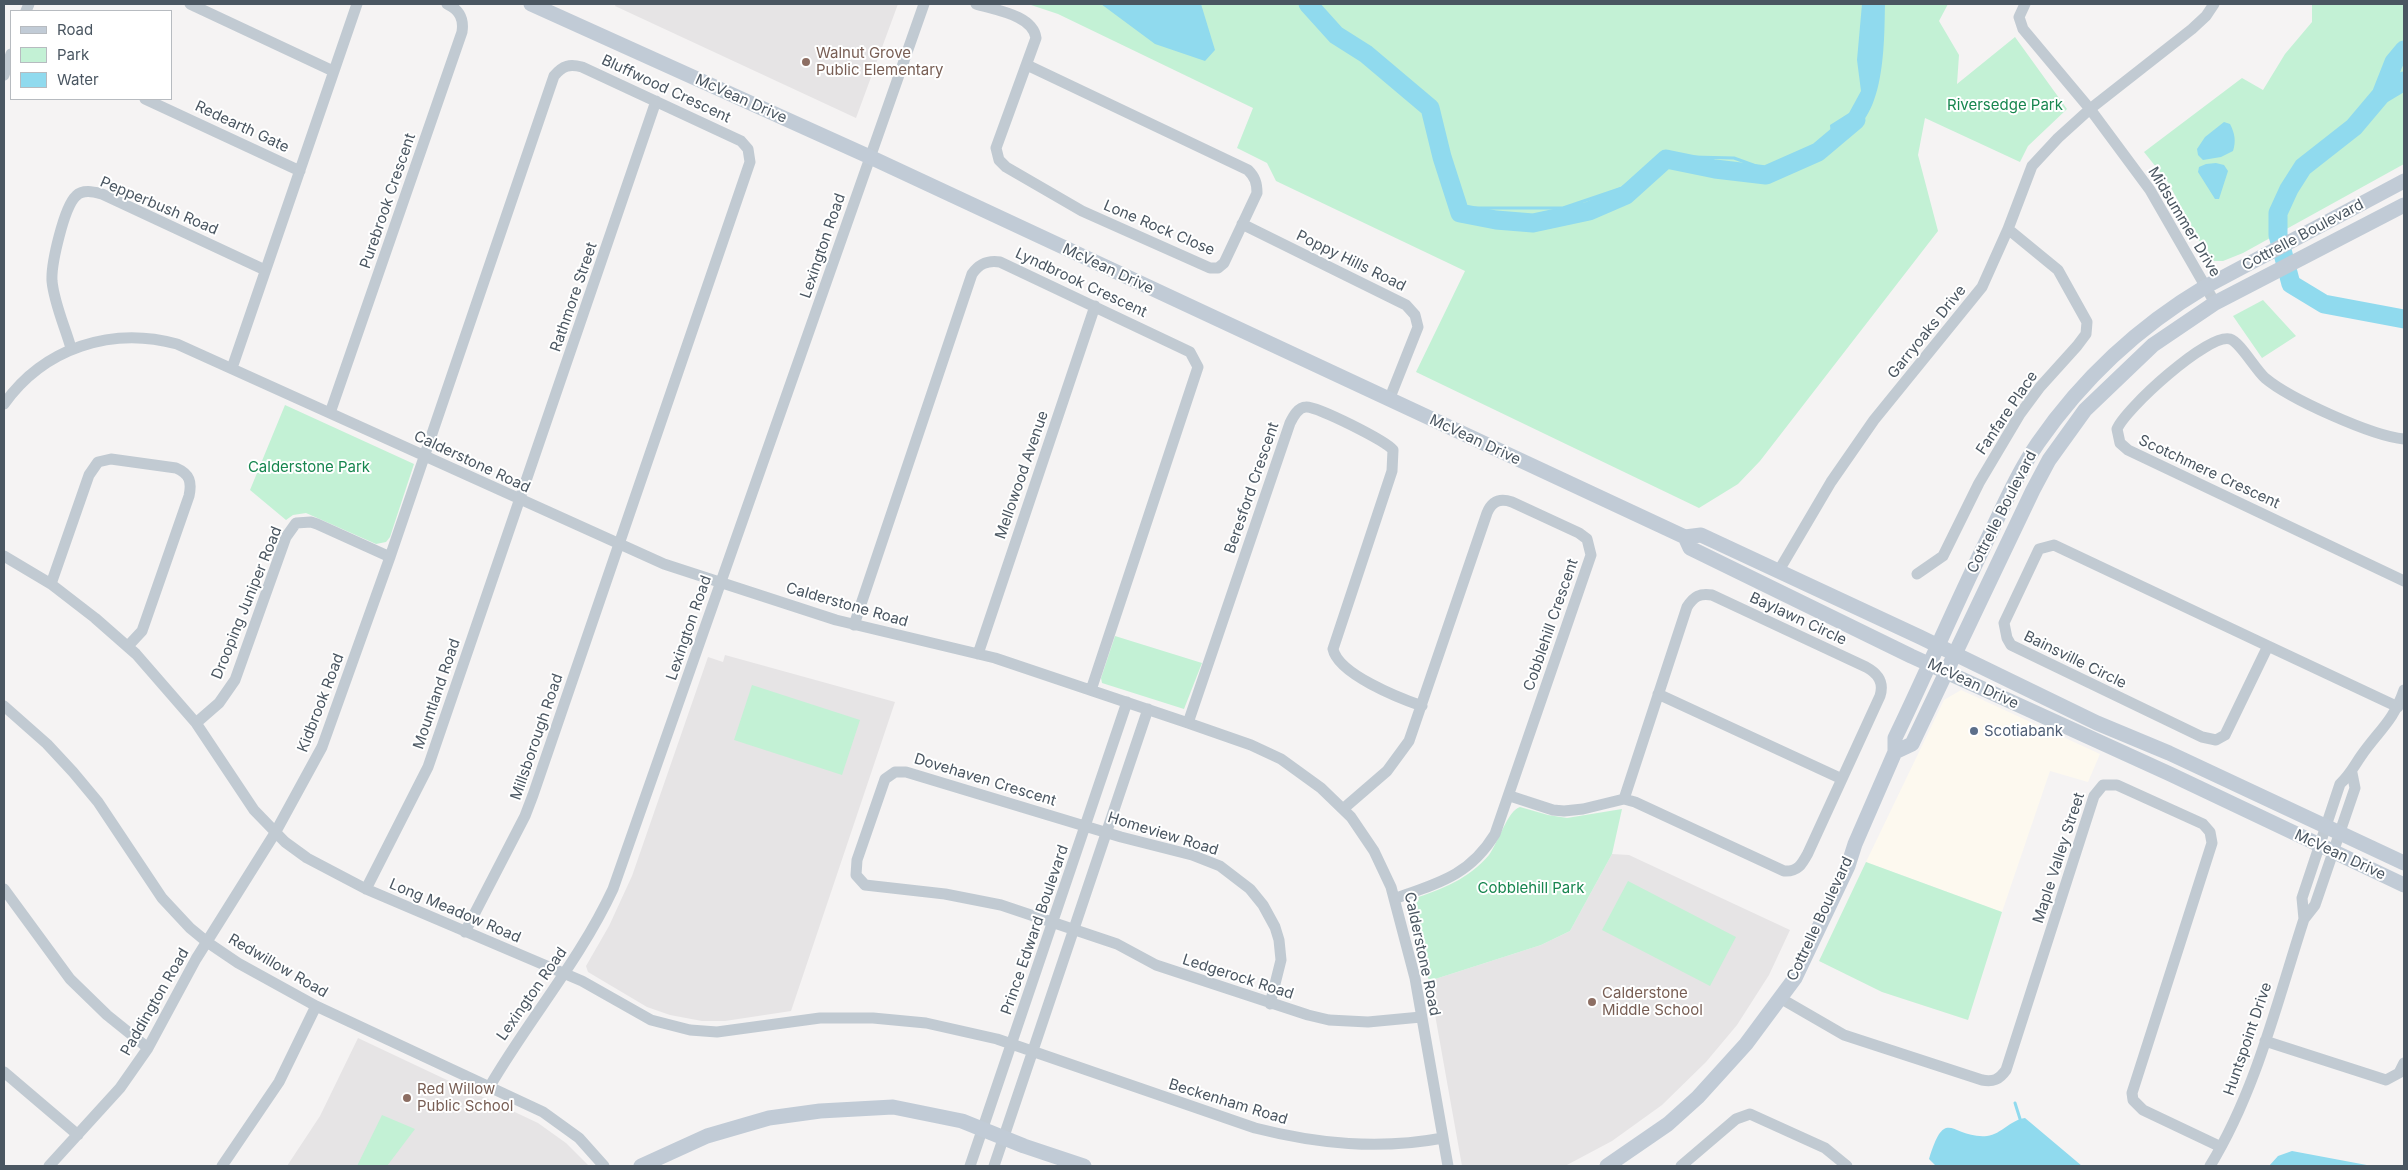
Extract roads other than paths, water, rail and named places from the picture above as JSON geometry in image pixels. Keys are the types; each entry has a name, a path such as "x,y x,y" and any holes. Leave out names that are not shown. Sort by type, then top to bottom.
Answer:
{"main road":[{"name":"McVean Drive","path":"531,4 870,157 1685,537 1701,535 2097,722 2169,753 2404,863"},
{"name":"Cottrelle Boulevard","path":"1606,1166 1668,1124 1698,1097 1737,1055 1795,978 1848,866 1855,844 1896,752 1895,738 2020,471 2053,422 2082,387 2134,335 2174,306 2205,287 2404,181"},
{"name":"Cottrelle Boulevard","path":"1896,752 1912,744 2019,517 2049,460 2085,410 2133,362 2176,328 2215,303 2404,205"},
{"name":"McVean Drive","path":"1685,537 1690,548 1930,664 2404,885"},
{"path":"641,1166 707,1136 748,1123 798,1114 893,1107 962,1121 1084,1166"}],"street":[{"path":"190,4 334,71"},
{"path":"232,368 357,4"},
{"name":"Purebrook Crescent","path":"330,413 462,32 464,23 461,16 457,10 447,4"},
{"name":"Lexington Road","path":"490,1086 519,1036 590,935 613,889 924,4"},
{"name":"Lone Rock Close","path":"976,4 1023,20 1033,27 1036,38 996,148 999,160 1006,167 1082,211 1210,268 1218,268 1224,263 1257,193 1256,180 1248,170 1027,65"},
{"name":"Midsummer Drive","path":"2025,4 2019,18 2023,29 2090,109 2150,190 2215,303"},
{"path":"2090,109 2192,29 2206,16 2214,4"},
{"path":"4,75 10,57"},
{"name":"Bluffwood Crescent","path":"425,457 554,76 566,66 582,66 741,141 748,149 750,158 620,546"},
{"name":"Redearth Gate","path":"148,100 300,170"},
{"name":"Rathmore Street","path":"520,501 656,102"},
{"name":"Garryoaks Drive","path":"1778,572 1831,482 1874,420 1982,287 2008,229 2032,166 2058,138 2090,109"},
{"name":"Pepperbush Road","path":"71,348 54,292 52,269 54,253 71,202 77,195 84,192 102,194 265,270"},
{"name":"Poppy Hills Road","path":"1242,224 1406,306 1415,315 1418,327 1389,400"},
{"name":"Fanfare Place","path":"1917,574 1943,556 1979,483 2020,414 2040,387 2086,334 2086,322 2058,270 2008,229"},
{"name":"Lyndbrook Crescent","path":"854,625 968,284 976,268 991,261 1000,262 1190,352 1197,363 1198,372 1091,690"},
{"name":"Mellowood Avenue","path":"978,654 1095,306"},
{"name":"Calderstone Road","path":"4,404 18,385 36,369 71,348 122,338 163,340 192,350 520,501 664,564 854,625 978,654 1148,709 1251,745 1281,759 1308,777 1343,808 1374,851 1396,898 1414,978 1448,1166"},
{"name":"Scotchmere Crescent","path":"2404,439 2358,425 2285,391 2262,374 2236,343 2224,338 2204,348 2154,386 2125,414 2117,429 2120,443 2128,450 2404,581"},
{"name":"Beresford Crescent","path":"1188,723 1290,423 1298,410 1306,407 1318,410 1382,441 1393,450 1392,471 1333,648 1334,655 1342,665 1387,692 1422,706"},
{"name":"Kidbrook Road","path":"207,942 275,833 322,746 425,457"},
{"path":"51,584 89,475 98,462 111,459 176,468 185,472 191,486 189,496 142,631 128,646"},
{"name":"Cobblehill Crescent","path":"1343,808 1387,772 1409,742 1487,513 1492,505 1501,500 1512,502 1579,532 1587,539 1591,555 1496,834 1471,865 1444,881 1396,898"},
{"name":"Mountland Road","path":"366,889 428,767 520,501"},
{"name":"Drooping Juniper Road","path":"196,723 218,703 235,680 286,537 296,523 311,522 317,524 390,558"},
{"name":"Bainsville Circle","path":"2268,646 2229,730 2221,738 2210,740 2017,649 2011,645 2007,638 2004,623 2034,557 2039,550 2054,545 2398,707"},
{"name":"Millsborough Road","path":"465,932 525,816 620,546"},
{"name":"Long Meadow Road","path":"4,556 51,584 128,646 161,680 196,723 254,810 275,833 307,858 366,889 582,981 651,1020 690,1030 732,1031 799,1020 873,1018 952,1028 1012,1044"},
{"name":"Baylawn Circle","path":"1510,796 1553,810 1564,811 1624,800 1650,808 1773,866 1789,871 1800,867 1804,860 1882,690 1882,684 1876,672 1712,596 1704,594 1692,599 1687,607 1624,800"},
{"name":"Huntspoint Drive","path":"2304,919 2302,898 2340,784 2352,773 2361,756 2388,724 2398,707 2404,690"},
{"path":"1658,694 1842,779"},
{"name":"Prince Edward Boulevard","path":"970,1166 1127,702"},
{"name":"Redwillow Road","path":"4,706 47,744 73,772 98,802 154,888 190,928 207,942 238,963 316,1006 490,1086 556,1120 579,1138 604,1166"},
{"path":"994,1166 1148,709"},
{"name":"Dovehaven Crescent","path":"1054,922 982,901 945,894 872,887 859,881 856,875 857,860 883,783 889,775 895,772 906,772 1086,826"},
{"name":"Huntspoint Drive","path":"2210,1166 2243,1100 2265,1041 2304,919 2315,905 2355,788 2352,773"},
{"name":"Maple Valley Street","path":"1780,998 1844,1035 1982,1080 1990,1082 1997,1079 2006,1070 2094,796 2103,785 2117,785 2203,824 2212,837 2212,843 2132,1093 2133,1100 2143,1110 2221,1147"},
{"name":"Homeview Road","path":"1086,826 1208,860 1231,873 1250,889 1268,913 1279,940 1280,968 1270,1004"},
{"path":"4,888 70,979 107,1015 148,1048"},
{"name":"Ledgerock Road","path":"1054,922 1117,944 1156,965 1308,1015 1347,1022 1388,1021 1421,1017"},
{"name":"Paddington Road","path":"49,1166 120,1088 148,1048 207,942"},
{"path":"222,1166 279,1082 316,1006"},
{"path":"2265,1041 2386,1080 2399,1073 2404,1062"},
{"name":"Beckenham Road","path":"1012,1044 1255,1128 1282,1135 1355,1145 1393,1144 1443,1138"},
{"path":"4,1072 78,1135"},
{"path":"1681,1166 1736,1119 1750,1114 1825,1148 1848,1166"}],"water":[{"path":"1101,4 1201,4 1215,50 1205,61 1155,44"},
{"path":"1862,4 1885,4 1884,40 1879,84 1872,105 1863,121 1849,132 1831,136 1830,125 1849,113 1861,91 1857,60"},
{"path":"2224,122 2230,124 2233,131 2235,141 2233,151 2221,157 2203,160 2198,155 2197,149 2205,137"},
{"path":"2216,163 2224,165 2228,171 2219,199 2215,199 2198,172 2199,167"},
{"path":"2025,1118 2082,1166 1936,1166 1929,1159 1935,1142 1945,1128 1951,1128 1975,1136 1987,1136 1997,1133 2015,1121"},
{"path":"2292,1151 2372,1166 2269,1166 2278,1156"}],"waterway":[{"path":"1303,4 1324,32 1386,63 1411,84 1423,100 1430,114 1449,184 1456,197 1466,208 1563,208 1622,188 1655,163 1693,157 1734,158 1767,170 1781,165 1831,136"},
{"path":"1308,4 1336,35 1366,54 1430,108 1442,157 1460,213 1496,220 1533,223 1589,211 1626,195 1666,159 1715,169 1766,175 1818,152 1856,120"},
{"path":"2404,50 2394,62 2381,95 2354,127 2303,167 2289,189 2278,213 2278,235 2291,284 2324,304 2404,319"},
{"path":"2381,95 2404,81"},
{"path":"2015,1103 2021,1122"}],"place":[{"name":"Walnut Grove Public Elementary","path":"806,62"},
{"name":"Scotiabank","path":"1974,731"},
{"name":"Calderstone Middle School","path":"1592,1002"},
{"name":"Red Willow Public School","path":"407,1098"}],"park label":[{"name":"Riversedge Park","path":"2005,105"},
{"name":"Calderstone Park","path":"309,467"},
{"name":"Cobblehill Park","path":"1531,888"}]}
